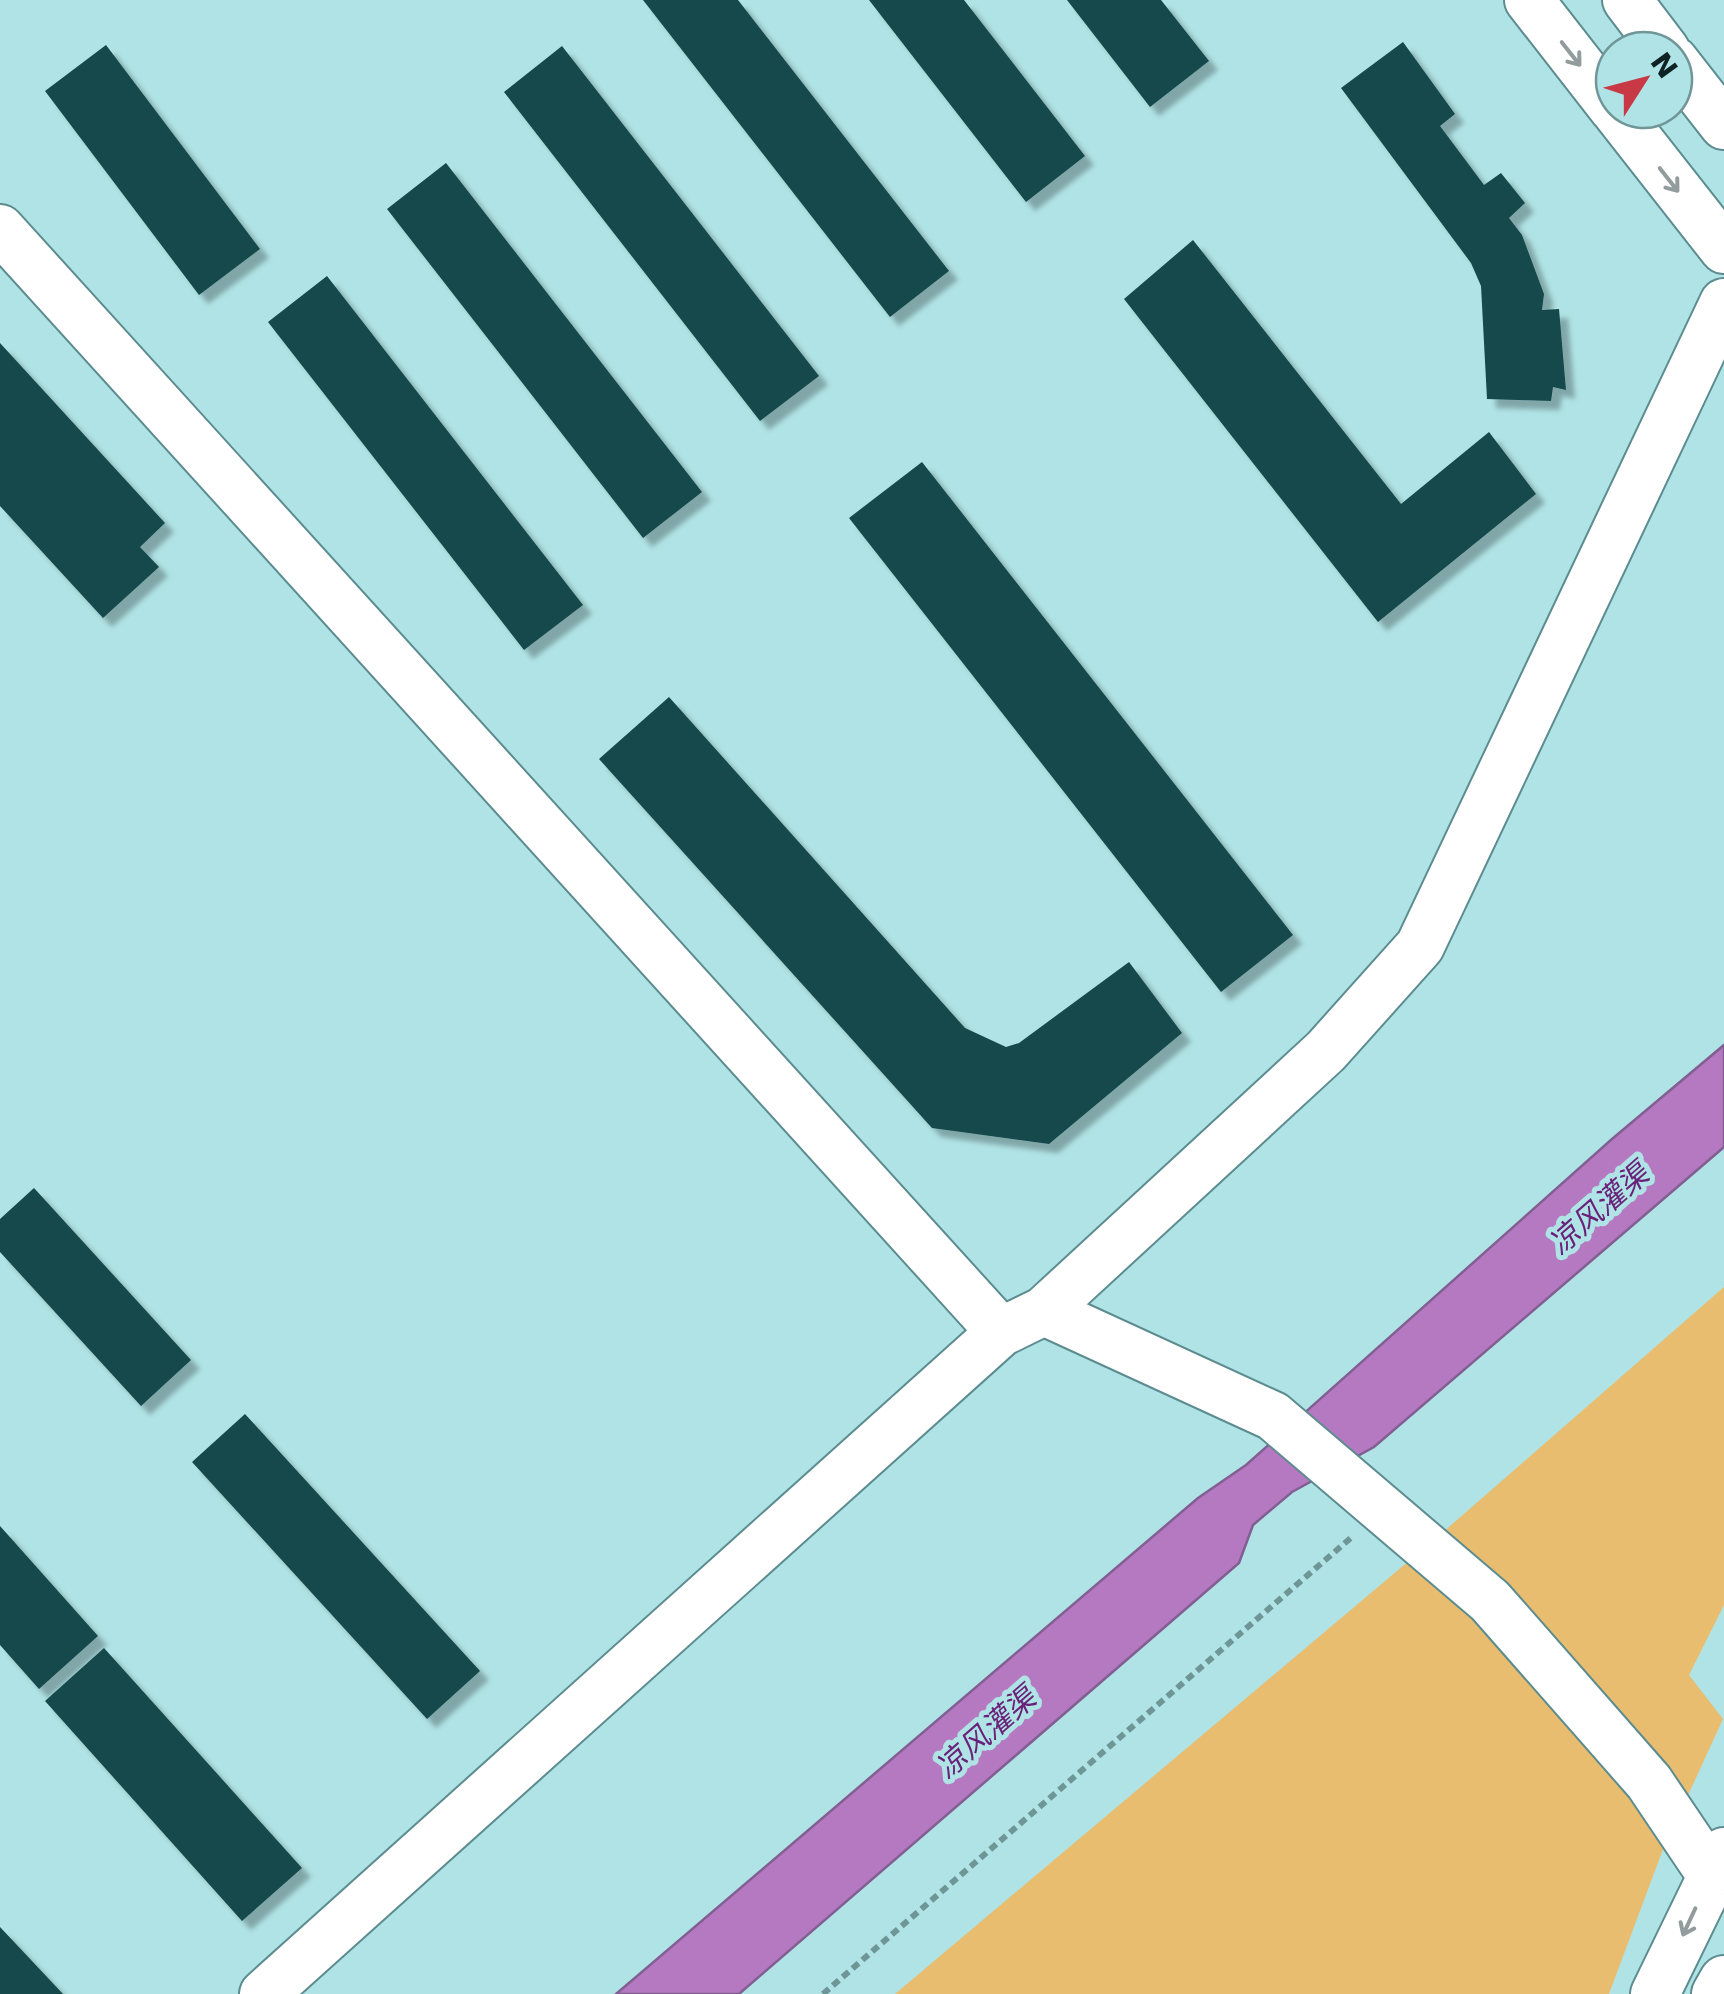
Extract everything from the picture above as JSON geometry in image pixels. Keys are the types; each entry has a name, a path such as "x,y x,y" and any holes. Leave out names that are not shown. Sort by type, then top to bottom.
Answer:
{"street":[{"path":"1529,0 1594,84"},
{"path":"1626,0 1650,30"},
{"path":"1694,87 1724,125"},
{"path":"1630,130 1724,249"},
{"path":"0,228 1001,1332"},
{"path":"264,1994 1001,1332 1044,1311 1326,1051 1420,946 1724,302"},
{"path":"1044,1311 1273,1416 1490,1601 1718,1863 1655,1994"},
{"path":"1716,1994 1724,1980"}],"path":[{"path":"823,1994 1383,1510"}],"shaded area":[{"path":"1724,1287 1724,1605 1689,1675 1723,1719 1662,1852 1609,1994 895,1994 1442,1533"}],"water":[{"name":"凉风灌渠","path":"1724,1045 1724,1147 1374,1447 1292,1492 1253,1525 1239,1563 739,1994 616,1994 1198,1498 1246,1465 1612,1139"}],"building":[{"path":"643,0 738,0 949,271 890,317"},
{"path":"869,0 964,0 1085,156 1026,202"},
{"path":"1067,0 1161,0 1209,61 1150,107"},
{"path":"1403,42 1455,114 1440,126 1484,185 1501,173 1525,203 1509,218 1522,235 1544,294 1542,310 1559,309 1566,390 1553,387 1551,401 1487,399 1481,286 1471,263 1341,88"},
{"path":"106,45 260,249 199,295 45,91"},
{"path":"562,46 819,376 760,421 504,92"},
{"path":"446,163 702,492 643,538 387,209"},
{"path":"1193,240 1401,504 1489,432 1536,494 1378,622 1124,299"},
{"path":"327,276 583,605 524,650 268,322"},
{"path":"0,343 165,523 140,547 159,567 103,618 0,506"},
{"path":"922,462 1293,935 1221,992 849,518"},
{"path":"669,697 965,1028 1006,1047 1019,1043 1129,962 1182,1033 1049,1144 932,1128 599,759"},
{"path":"34,1188 191,1360 141,1406 0,1252 0,1219"},
{"path":"245,1414 480,1671 427,1719 192,1462"},
{"path":"0,1526 98,1636 39,1689 0,1645"},
{"path":"104,1648 302,1868 242,1921 45,1701"},
{"path":"0,1927 63,1994 0,1994"}]}
